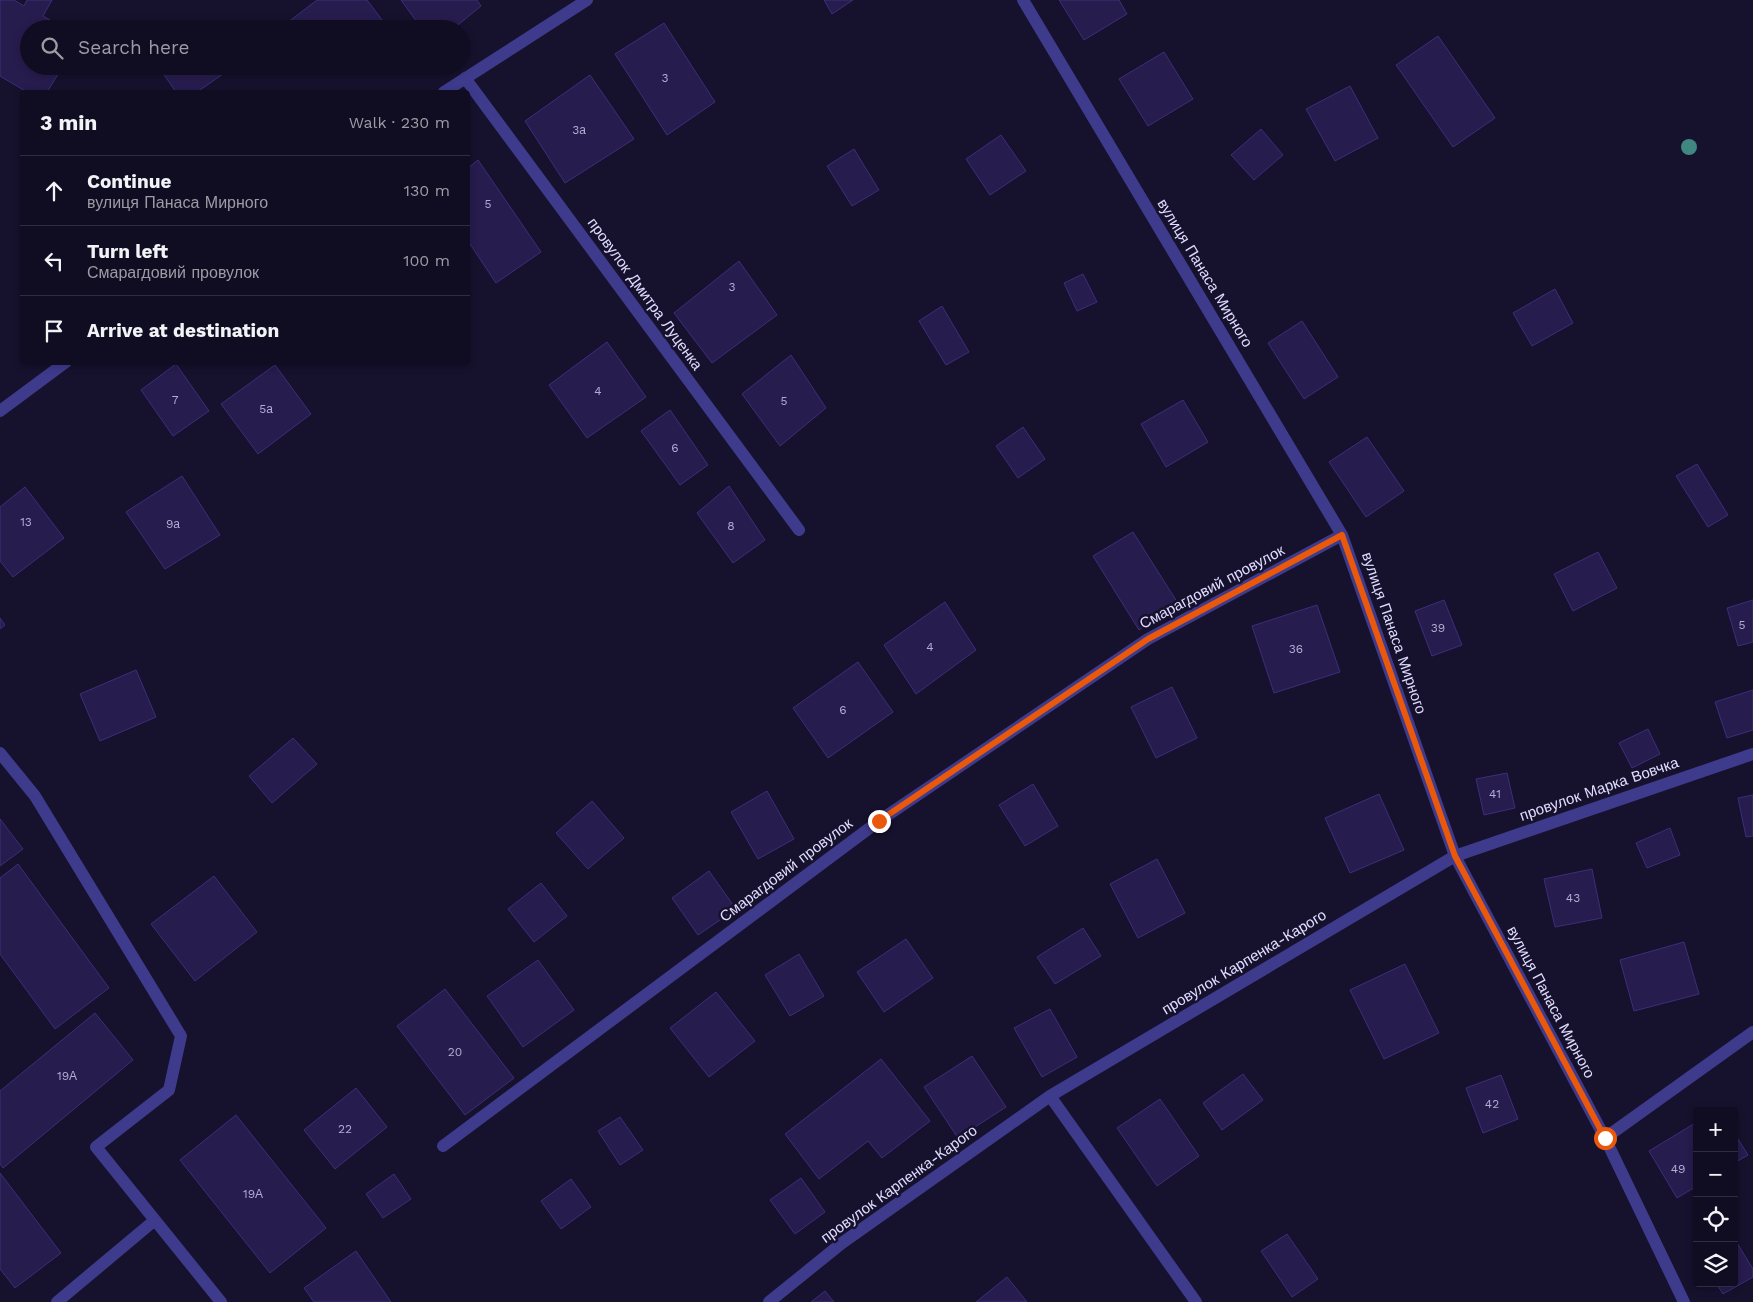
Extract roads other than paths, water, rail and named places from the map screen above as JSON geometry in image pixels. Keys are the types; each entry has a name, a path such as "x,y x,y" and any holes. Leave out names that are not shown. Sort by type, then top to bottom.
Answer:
{"street":[{"path":"470,75 587,0"},
{"name":"вулиця Панаса Мирного","path":"1023,0 1342,535 1455,856 1605,1138 1684,1302"},
{"path":"447,90 470,75"},
{"name":"провулок Дмитра Луценка","path":"465,78 799,530"},
{"path":"0,412 62,365"},
{"name":"Смарагдовий провулок","path":"443,1146 887,816 1148,639 1342,535"},
{"path":"0,753 35,796 181,1036 169,1090 96,1147 221,1302"},
{"name":"провулок Марка Вовчка","path":"1455,856 1753,754"},
{"name":"провулок Карпенка-Карого","path":"769,1302 842,1243 1050,1096 1455,856"},
{"path":"1605,1138 1753,1032"},
{"path":"1050,1096 1196,1302"},
{"path":"57,1302 155,1220"}]}
